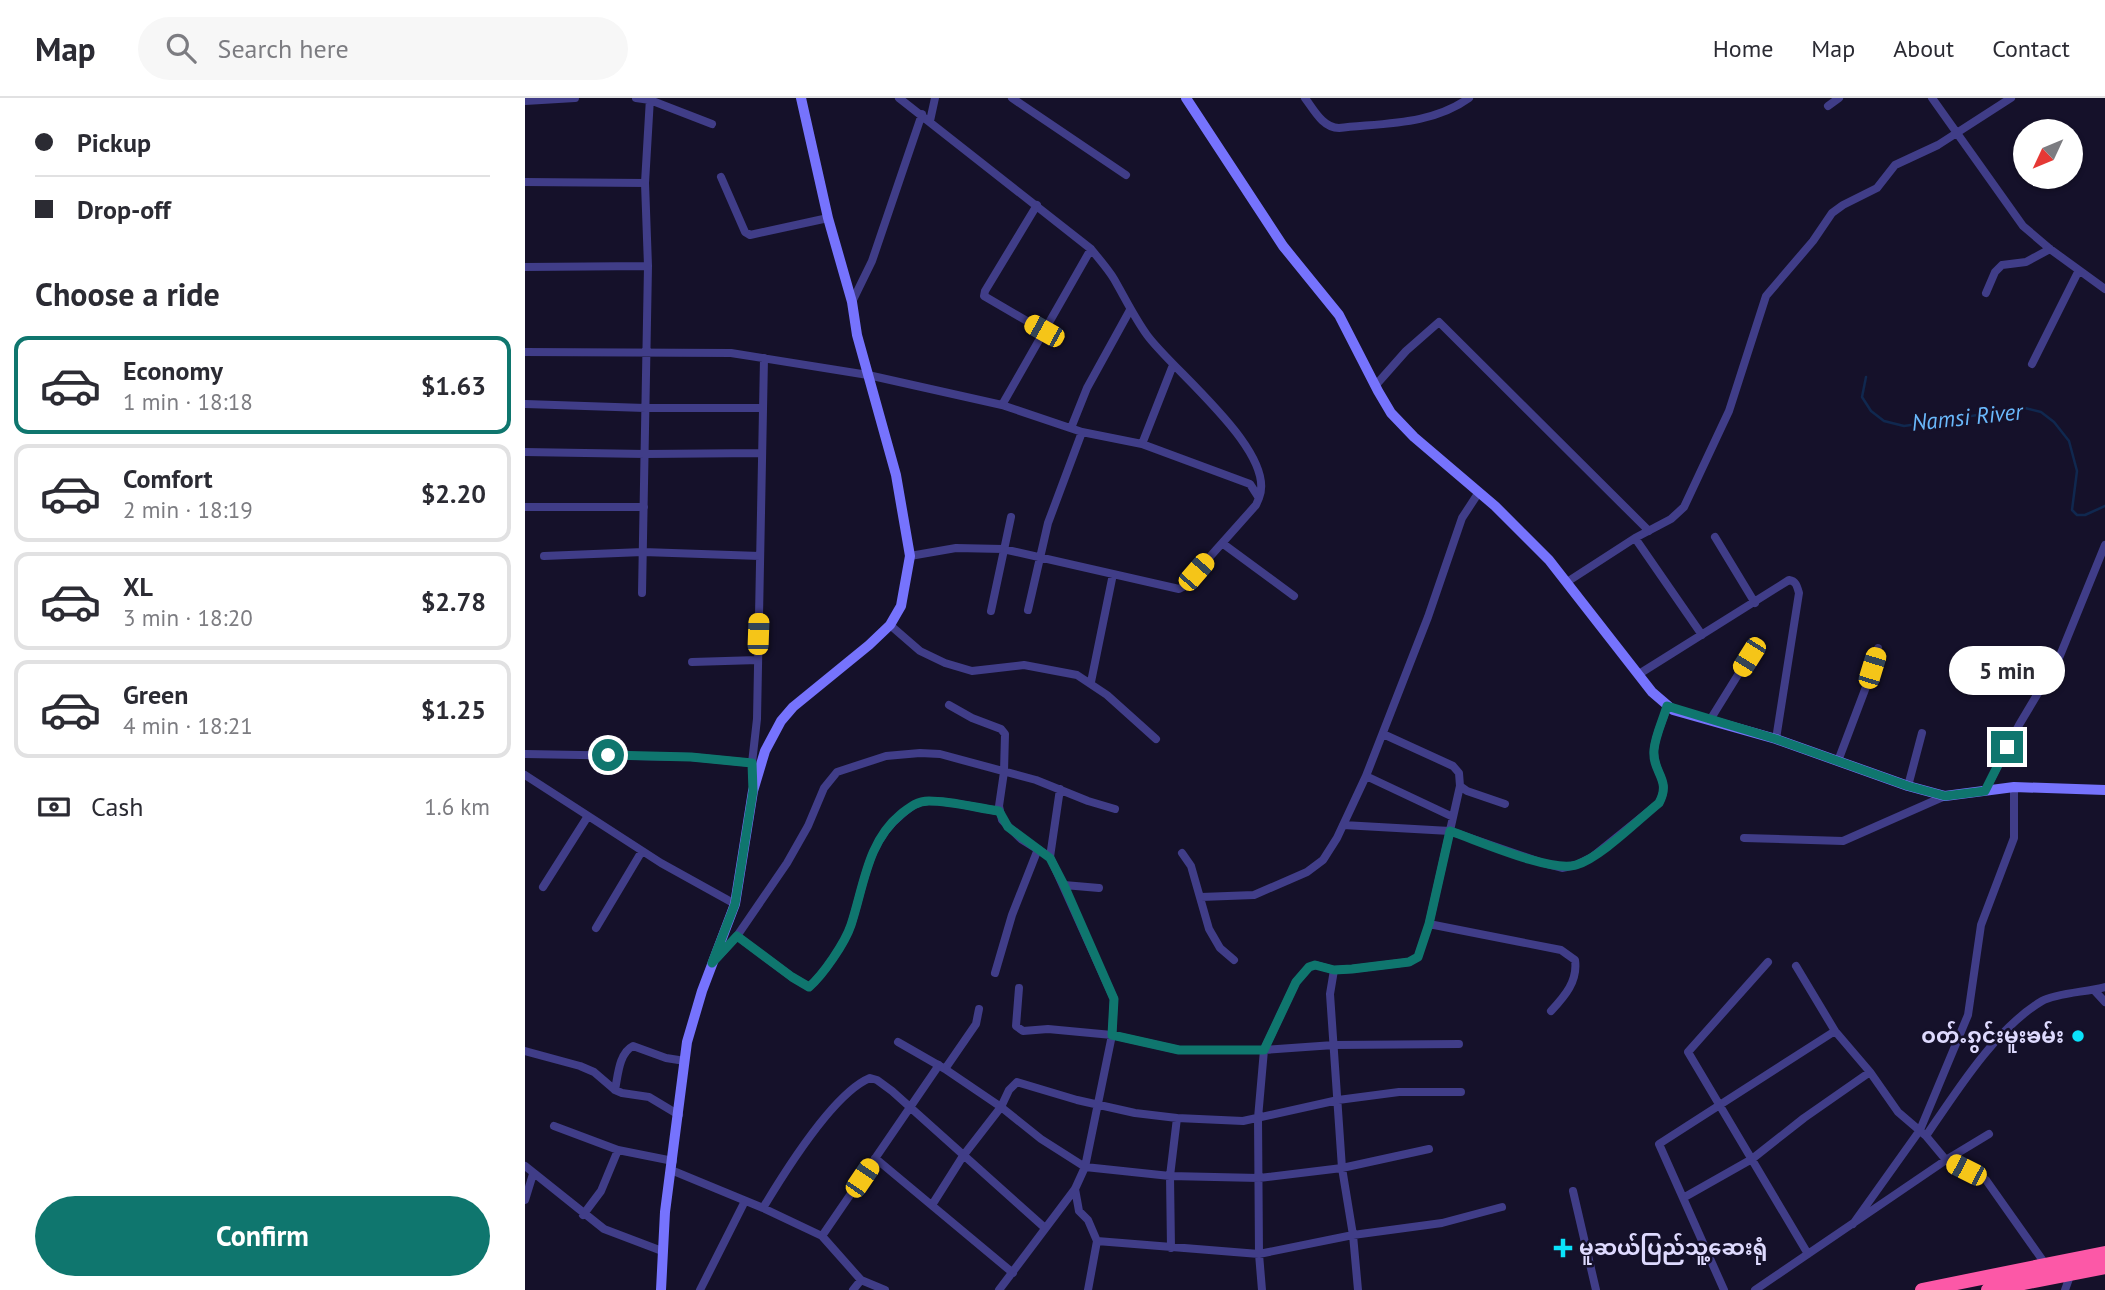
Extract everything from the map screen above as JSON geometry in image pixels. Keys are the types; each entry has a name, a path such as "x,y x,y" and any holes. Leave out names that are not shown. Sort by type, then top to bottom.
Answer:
{"highway":[{"path":"1922,1290 2105,1253"},
{"path":"1988,1290 2105,1266"}],"street":[{"path":"525,101 575,98"},
{"path":"636,98 650,99 712,124"},
{"path":"661,1290 662,1251 687,1042 712,963 735,904 753,791 765,751 781,721 890,625 901,606 910,556 896,475 867,375 852,302 828,218 800,98"},
{"path":"899,98 1091,249 1113,277 1148,337 1205,396 1244,445 1261,473 1262,486 1257,505 1179,589 1003,549 956,548 910,556"},
{"path":"930,121 935,98"},
{"path":"1011,98 1126,174"},
{"path":"1186,98 1283,246 1339,315 1391,412 1414,437 1514,524 1567,582 1667,706 1776,739 1908,786 1945,796"},
{"path":"1305,98 1331,128 1424,118 1452,110 1469,98"},
{"path":"1828,106 1839,98"},
{"path":"1932,98 2022,226 2105,288"},
{"path":"1567,582 1684,507 1729,411 1766,296 1813,241 1832,213 1877,188 1895,165 1938,145 2011,98"},
{"path":"642,593 648,266 645,183 650,99"},
{"path":"852,302 872,261 922,114"},
{"path":"721,177 745,232 750,235 828,218"},
{"path":"525,182 645,183"},
{"path":"1037,205 984,296 1044,331"},
{"path":"1002,405 1091,249"},
{"path":"1986,293 1995,272 2002,265 2026,262 2050,249"},
{"path":"525,267 648,266"},
{"path":"2032,364 2079,270"},
{"path":"1071,428 1087,388 1130,310"},
{"path":"1375,386 1406,351 1439,322 1650,531"},
{"path":"525,352 731,353 867,375 1002,405 1082,432 1142,444 1250,484 1259,498"},
{"path":"753,791 752,763 757,719 764,358"},
{"path":"1142,444 1173,365"},
{"path":"525,404 763,408"},
{"path":"1028,610 1048,523 1082,432"},
{"path":"525,452 761,453"},
{"path":"1201,897 1254,895 1307,872 1323,860 1366,776 1462,518 1479,492"},
{"path":"525,507 644,507"},
{"path":"991,611 1011,517"},
{"path":"1715,537 1755,603"},
{"path":"1635,538 1702,635"},
{"path":"1222,543 1294,596"},
{"path":"1985,791 2018,726 2059,658 2105,545"},
{"path":"544,556 643,552 760,556"},
{"path":"2096,565 2105,571"},
{"path":"1091,682 1113,574"},
{"path":"1639,674 1789,580 1796,583 1799,593 1776,739"},
{"path":"890,625 920,651 945,663 972,671 1024,665 1077,675 1091,682 1156,738"},
{"path":"1838,761 1878,648"},
{"path":"1710,720 1749,657"},
{"path":"692,662 758,660"},
{"path":"949,705 972,718 1001,729 1005,737 999,811 1008,827 1050,858 1114,999 1112,1035 1085,1167 1075,1189 999,1290"},
{"path":"1343,825 1450,831 1543,863 1562,867 1576,865 1593,857 1659,803 1664,793 1663,778 1657,770 1654,749 1667,706"},
{"path":"1908,786 1922,733"},
{"path":"1262,1290 1259,1254 1258,1118 1264,1050 1296,982 1305,971 1315,965 1334,970 1409,962 1418,957 1429,924 1460,786 1459,772 1453,766 1383,734"},
{"path":"525,754 691,757 752,763"},
{"path":"712,963 737,936 787,863 808,826 824,788 837,772 886,756 940,754 1036,779 1115,809"},
{"path":"1366,776 1453,817"},
{"path":"525,789 528,777 642,851 735,904"},
{"path":"1460,786 1505,804"},
{"path":"1923,1133 1968,1015 1981,925 2014,838 2014,787"},
{"path":"1744,838 1843,841 1945,796 2014,787 2105,790"},
{"path":"1050,858 1060,789"},
{"path":"737,936 809,987 845,940 866,869 880,837 893,821 913,805 928,801 999,811"},
{"path":"543,887 588,816"},
{"path":"995,973 1012,915 1038,849"},
{"path":"596,928 642,851"},
{"path":"1182,853 1191,866 1209,929 1220,948 1234,960"},
{"path":"1064,885 1099,888"},
{"path":"1429,924 1562,950 1574,960 1577,973 1566,993 1551,1011"},
{"path":"1768,962 1688,1052 1808,1254"},
{"path":"1796,966 1835,1031 1870,1072 1898,1112 1923,1133 1946,1160 1986,1180 2046,1265"},
{"path":"1334,970 1330,994 1342,1168 1353,1235 1358,1290"},
{"path":"1853,1224 2010,1025 2044,1000 2105,987"},
{"path":"1019,988 1016,1026 1019,1029 1112,1035 1179,1050 1459,1044"},
{"path":"2094,990 2105,1002"},
{"path":"822,1236 910,1107 976,1024 979,1009"},
{"path":"1724,1290 1659,1144 1835,1031"},
{"path":"898,1042 942,1067 1001,1107 1041,1139 1085,1167 1170,1176 1259,1178 1342,1168 1429,1149"},
{"path":"615,1090 628,1048 633,1046 666,1058 685,1061"},
{"path":"525,1051 580,1066 594,1072 615,1090 649,1097 679,1115"},
{"path":"1683,1198 1752,1159 1804,1118 1870,1072"},
{"path":"763,1208 782,1177 832,1110 863,1080 870,1078 877,1080 910,1107 1045,1228"},
{"path":"932,1205 963,1156 1017,1082 1077,1100 1135,1113 1244,1121 1338,1100 1399,1091 1461,1092"},
{"path":"1171,1248 1170,1176 1177,1118"},
{"path":"554,1126 618,1150 672,1166 822,1236 861,1280 885,1290"},
{"path":"1755,1290 1989,1133"},
{"path":"583,1214 601,1191 618,1150"},
{"path":"875,1158 1013,1273"},
{"path":"525,1166 604,1229 662,1251"},
{"path":"525,1200 533,1174"},
{"path":"1075,1189 1079,1211 1088,1220 1097,1241 1088,1290"},
{"path":"1573,1191 1596,1290"},
{"path":"700,1290 745,1201"},
{"path":"1097,1241 1259,1254 1353,1235 1442,1223 1502,1207"},
{"path":"2067,1289 2071,1273"},
{"path":"853,1290 861,1280"}],"waterway":[{"name":"Namsi River","path":"1866,377 1862,397 1871,411 1884,421 1904,426 2025,408 2041,412 2054,422 2069,441 2077,471 2072,510 2077,515 2085,515 2105,506"}],"place":[{"name":"ဝတ်ႉၵွင်းမူးၶမ်း","path":"2078,1036"},
{"name":"မူဆယ်ပြည်သူ့ဆေးရုံ","path":"1563,1248"}],"route":[{"path":"608,755 691,757 752,763 753,791 735,904 712,963 737,936 809,987 845,940 866,869 880,837 893,821 913,805 928,801 999,811 1002,820 1021,839 1050,858 1064,885 1114,999 1112,1035 1179,1050 1264,1050 1296,982 1309,967 1315,965 1334,970 1352,969 1409,962 1418,957 1429,924 1450,831 1562,867 1576,865 1593,857 1659,803 1664,793 1663,778 1657,770 1654,749 1667,706 1776,739 1908,786 1945,796 1985,791 2007,747"}]}
